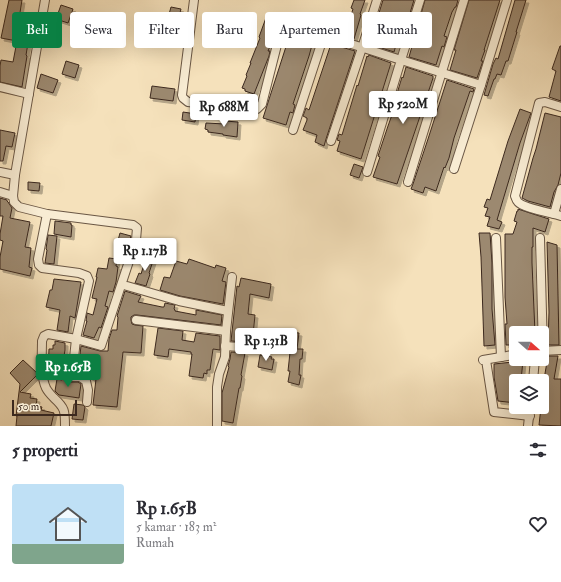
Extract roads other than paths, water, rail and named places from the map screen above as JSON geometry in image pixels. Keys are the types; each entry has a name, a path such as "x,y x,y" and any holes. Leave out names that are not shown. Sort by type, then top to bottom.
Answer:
{"street":[{"path":"45,0 15,175 13,196 14,202 19,207 47,214 133,225 137,228 136,240 101,346 76,339 48,334 44,336 42,341 42,377 47,391 62,405 65,412 65,426"},
{"path":"194,0 182,95 188,102 251,110 257,109 262,104 276,48"},
{"path":"373,12 377,0"},
{"path":"367,172 420,0"},
{"path":"408,182 464,0"},
{"path":"454,169 508,0"},
{"path":"354,45 481,85"},
{"path":"293,130 320,48"},
{"path":"331,141 362,48"},
{"path":"0,87 29,94"},
{"path":"561,107 545,102 540,103 515,196 517,201 521,204 557,215 561,189"},
{"path":"0,172 15,175"},
{"path":"0,192 13,196"},
{"path":"47,214 38,259 39,266 42,268 80,273 87,276 89,281 76,339 72,376 80,377 86,381 88,390 87,402"},
{"path":"496,238 501,357"},
{"path":"540,238 542,326"},
{"path":"217,426 217,387 219,374 225,357 226,330 232,277"},
{"path":"127,286 179,301 228,311"},
{"path":"136,320 226,330"},
{"path":"225,346 266,349"},
{"path":"549,351 561,350"},
{"path":"509,355 484,360 494,412 530,416 528,426"}]}
